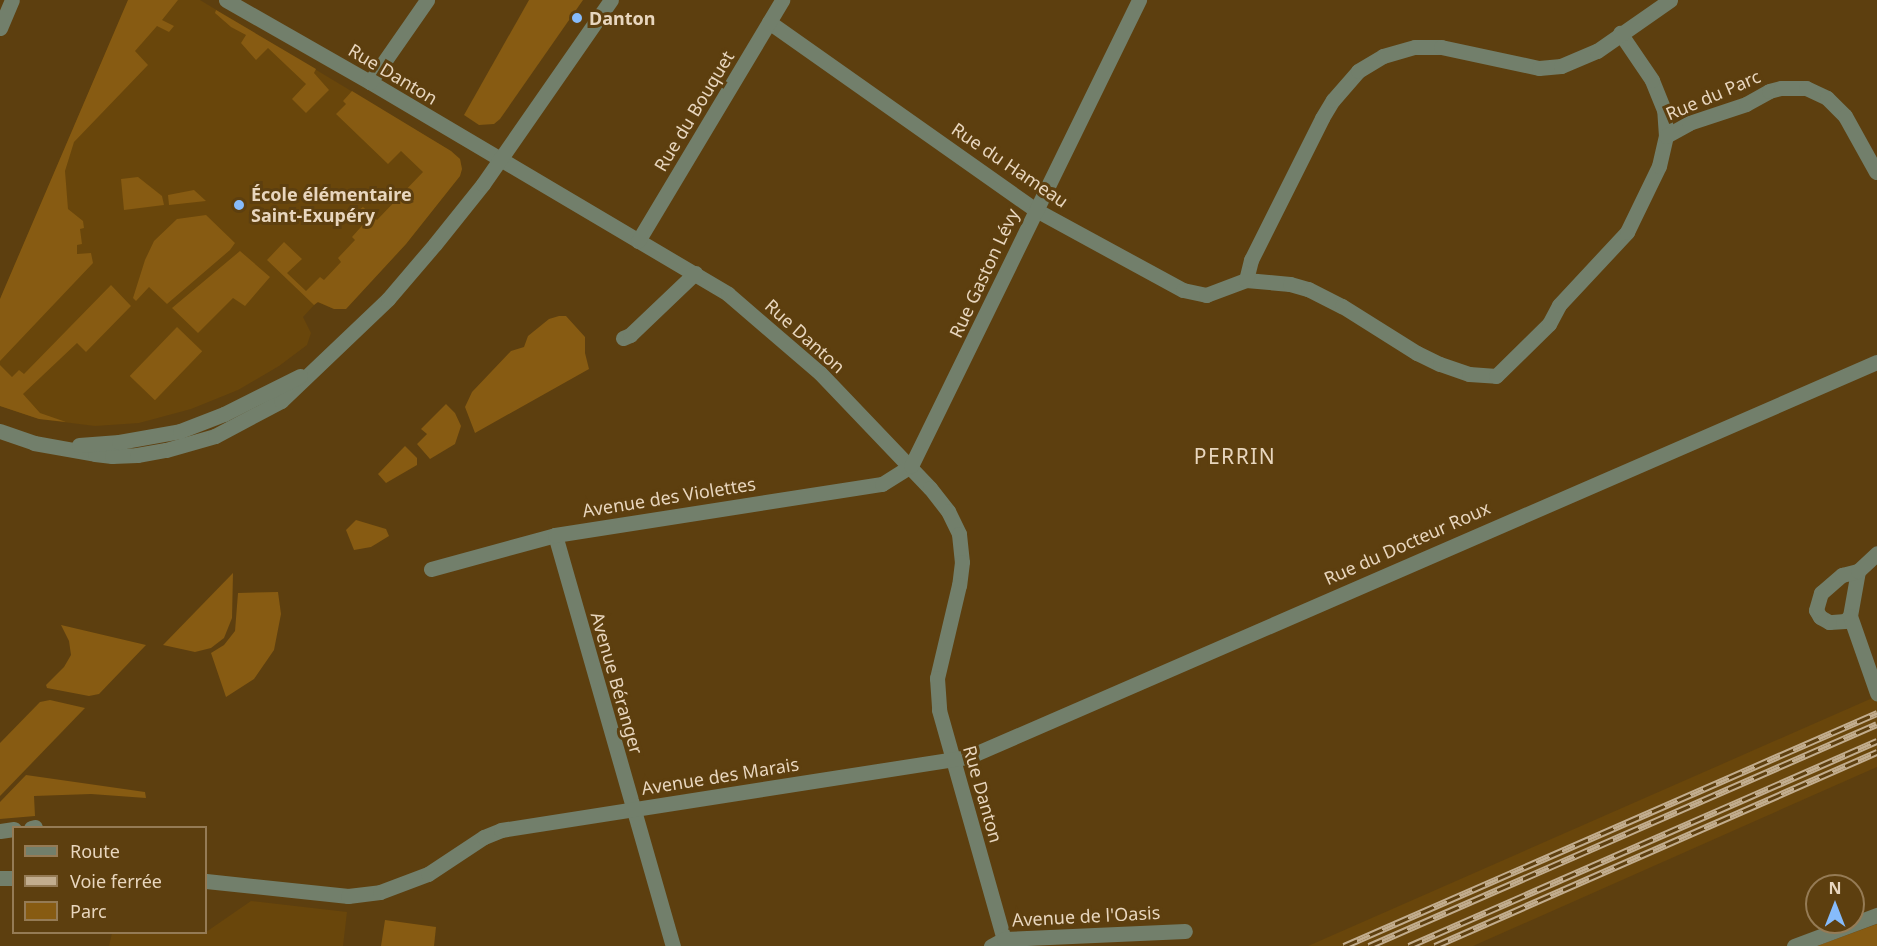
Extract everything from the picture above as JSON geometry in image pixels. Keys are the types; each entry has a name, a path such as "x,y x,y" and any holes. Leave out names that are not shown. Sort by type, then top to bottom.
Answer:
{"street":[{"path":"0,28 12,0"},
{"name":"Rue Danton","path":"226,0 370,82 728,294 812,366 911,466 948,511 959,534 962,562 959,585 937,678 939,710 997,943"},
{"path":"370,82 427,0"},
{"path":"0,431 52,446 112,456 137,455 192,444 224,432 270,409 289,395 308,372 351,336 409,275 483,184 611,0"},
{"name":"Rue du Bouquet","path":"638,241 782,0"},
{"name":"Rue Gaston Lévy","path":"911,466 926,440 1139,0"},
{"path":"1620,33 1659,93 1664,110 1666,136 1659,166 1627,232 1559,305 1549,324 1510,365 1496,376 1469,374 1417,353 1342,306 1308,289 1265,280 1246,280 1251,260 1322,118 1333,100 1358,71 1383,56 1415,47 1441,47 1539,68 1562,66 1598,51 1620,33 1670,0"},
{"name":"Rue du Hameau","path":"769,22 1036,210 1183,290 1206,295 1246,280"},
{"name":"Rue du Parc","path":"1666,136 1689,123 1746,104 1769,91 1781,88 1806,88 1827,98 1840,111 1877,172"},
{"path":"623,338 630,335 695,273"},
{"name":"Rue du Docteur Roux","path":"952,760 968,757 1877,362"},
{"name":"Avenue des Violettes","path":"431,569 555,535 882,484 911,466"},
{"name":"Avenue Béranger","path":"555,535 673,946"},
{"path":"1850,615 1845,621 1829,622 1820,617 1816,610 1817,600 1821,593 1842,575 1858,571 1877,553"},
{"path":"1858,571 1850,615 1877,693"},
{"name":"Avenue des Marais","path":"207,881 348,896 380,892 428,874 471,844 494,832 952,760"},
{"path":"1794,946 1877,915"},
{"name":"Avenue de l'Oasis","path":"997,943 1185,931"}],"shaded area":[{"name":"École élémentaire Saint-Exupéry","path":"128,0 200,0 451,151 460,159 462,169 460,176 406,244 346,309 334,309 317,302 303,317 311,333 307,345 279,366 238,390 191,409 139,423 95,426 39,419 0,406 0,299"},
{"path":"1877,696 1877,767 1473,946 1308,946"},
{"path":"251,901 347,912 343,946 109,946 112,934 207,934 207,931"}],"green space":[{"path":"128,0 178,0 162,20 174,26 169,32 157,26 135,51 148,65 74,142 65,171 68,209 83,221 84,228 80,229 82,244 77,245 77,254 91,253 93,263 0,361 0,299"},
{"path":"529,0 583,0 500,119 494,124 479,125 464,115"},
{"path":"216,10 316,69 314,73 329,90 306,113 292,99 306,84 268,48 256,60 241,43 246,35 231,27 215,13"},
{"path":"352,91 451,151 460,159 462,169 460,176 406,244 346,309 334,309 318,302 314,305 267,260 284,242 302,259 287,273 306,291 320,277 324,280 341,262 338,258 355,240 352,237 368,219 359,210 363,207 377,220 423,172 401,151 388,164 336,114 346,104 343,101"},
{"path":"138,177 162,196 164,205 124,210 121,179"},
{"path":"194,190 206,201 169,205 168,195"},
{"path":"206,215 235,243 230,250 167,304 149,287 136,301 133,298 145,260 154,241 177,219"},
{"path":"240,251 270,277 245,306 233,298 198,333 172,308"},
{"path":"111,285 131,306 86,352 77,343 23,394 40,413 66,422 39,419 0,406 0,365 12,377 19,370 24,374"},
{"path":"566,316 585,337 585,353 589,369 475,433 465,407 472,392 511,351 524,347 528,336 549,319"},
{"path":"177,327 202,351 155,400 130,376"},
{"path":"446,404 455,413 461,426 455,444 430,459 417,444 427,434 421,429"},
{"path":"405,446 417,458 417,465 386,483 378,474"},
{"path":"356,520 386,529 389,536 371,547 354,550 346,530"},
{"path":"233,573 232,618 224,638 211,648 195,652 163,645"},
{"path":"278,592 281,614 274,650 254,679 226,697 211,653 224,645 235,631 238,593"},
{"path":"61,625 146,645 99,694 89,696 47,688 46,685 64,667 71,655 69,641"},
{"path":"50,700 85,708 0,796 0,743 40,702"},
{"path":"26,775 145,792 146,798 91,794 34,796 35,816 0,819 0,802"},
{"path":"385,920 436,927 434,946 381,946"},
{"path":"1877,924 1877,946 1817,946 1850,934 1865,934 1865,928"}],"railway":[{"path":"1344,946 1877,713"},
{"path":"1369,946 1877,724"},
{"path":"1409,946 1877,741"},
{"path":"1435,946 1877,752"}],"place":[{"name":"Danton","path":"577,18"},
{"name":"École élémentaire Saint-Exupéry","path":"239,205"}],"district":[{"name":"PERRIN","path":"1235,456"}]}
